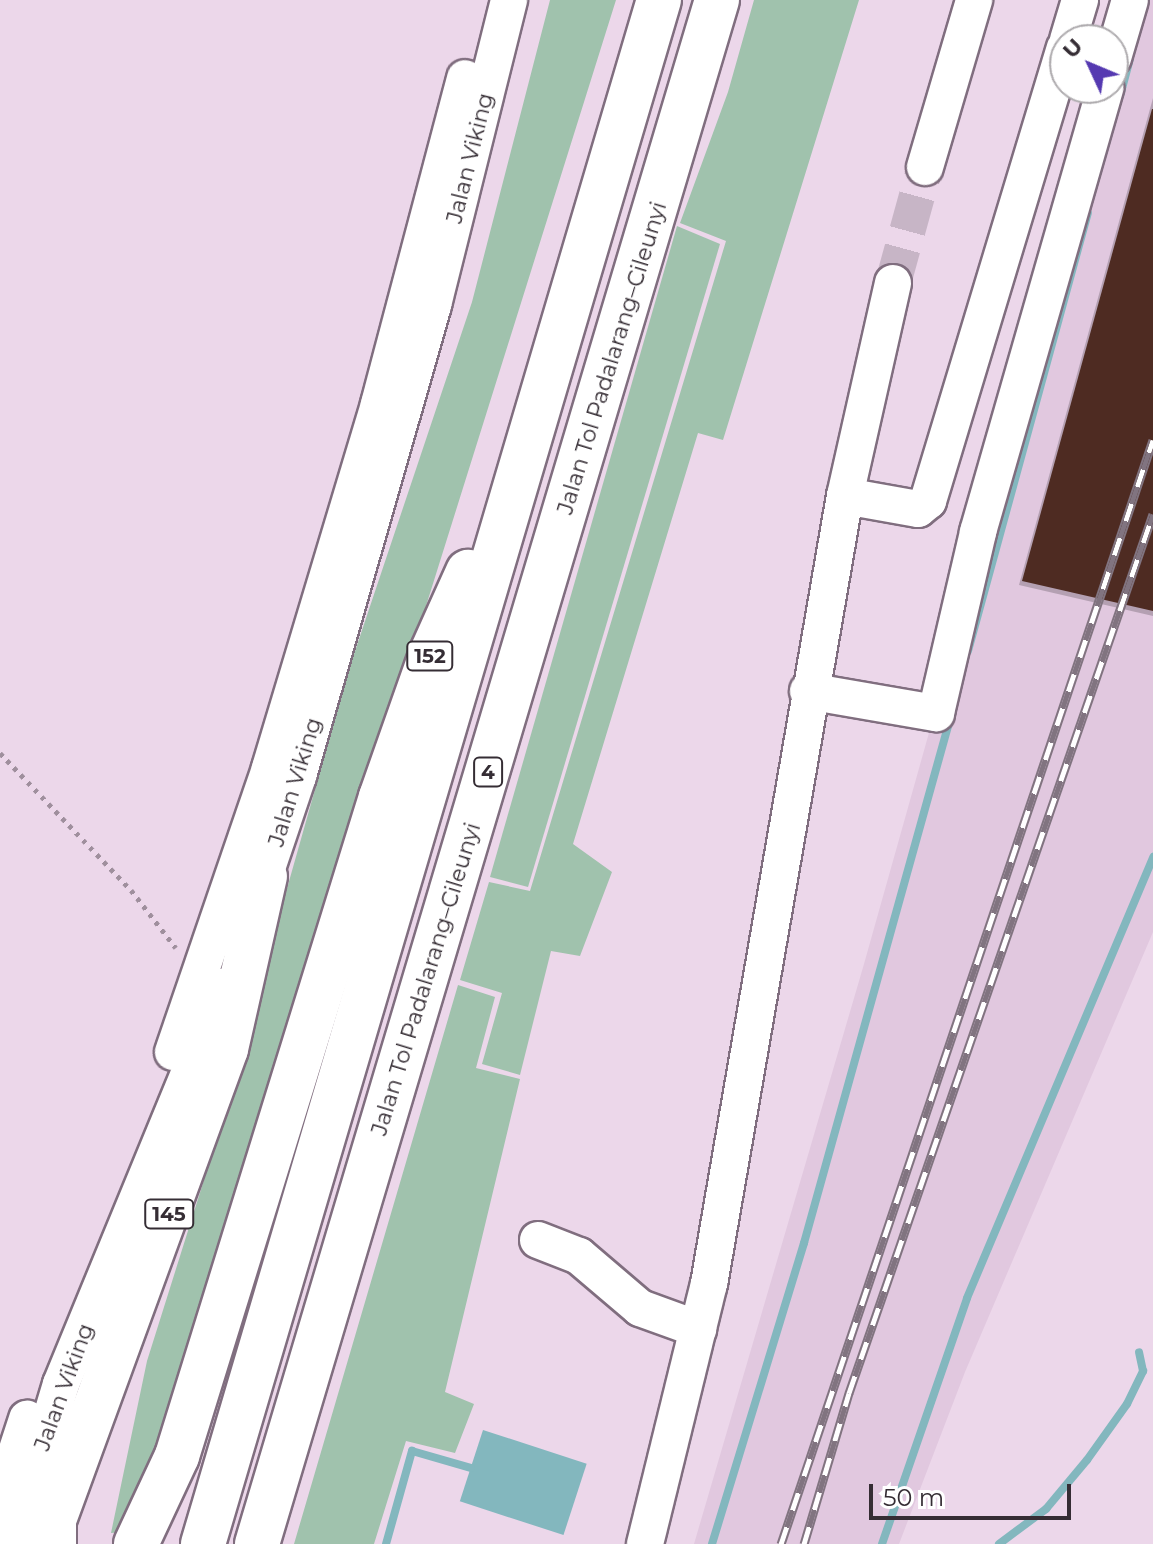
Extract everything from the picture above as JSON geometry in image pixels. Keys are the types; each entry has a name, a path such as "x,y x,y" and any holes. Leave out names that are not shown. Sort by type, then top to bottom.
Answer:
{"highway":[{"path":"203,1544 659,0"},
{"name":"Jalan Tol Padalarang–Cileunyi","path":"257,1544 717,0"},
{"path":"537,419 589,436"},
{"name":"152","path":"136,1544 177,1456 347,902 432,652 537,419"},
{"name":"145","path":"54,1544 54,1520 226,1049 265,876"}],"street":[{"name":"Jalan Viking","path":"0,1529 5,1473 56,1336 134,1156 200,980 270,768 379,404 485,0"},
{"name":"Jalan Viking","path":"24,1544 38,1461 61,1384 222,997 265,876 433,305 509,0"},
{"path":"925,167 974,0"},
{"path":"1073,24 1080,0"},
{"path":"1123,24 1130,0"},
{"path":"845,496 918,509 928,501 1049,101"},
{"path":"808,691 936,713 978,532 1100,104"},
{"path":"645,1544 698,1329 791,826 808,691 845,496 893,283"},
{"path":"538,1240 579,1256 640,1308 698,1329"}],"path":[{"path":"0,753 131,890 200,980"}],"shaded area":[{"path":"1135,0 1153,0 1153,932 965,1372 899,1544 694,1544 864,964 1106,104 1129,104 1128,24"}],"green space":[{"path":"550,0 616,0 151,1483 124,1532 111,1533 147,1361 209,1164 350,666 472,302"},
{"path":"754,0 859,0 723,440 698,433 573,844 612,872 580,956 551,951 520,1075 482,1064 502,993 460,980 489,882 530,891 726,241 680,223 728,92"},
{"path":"677,226 720,244 528,887 490,877"},
{"path":"458,985 495,997 476,1068 520,1079 445,1392 474,1404 455,1453 406,1441 374,1544 294,1544"}],"water":[{"path":"483,1430 587,1464 563,1535 460,1501"}],"building":[{"path":"1153,109 1153,611 1022,581"}],"waterway":[{"path":"968,651 1088,213"},
{"path":"712,1544 804,1243 950,719"},
{"path":"882,1544 967,1298 1153,857"},
{"path":"999,1544 1046,1509 1087,1460 1127,1404 1143,1371 1139,1352"},
{"path":"386,1544 412,1451 471,1468"}],"tunnel":[{"path":"893,283 925,167"}],"railway":[{"path":"781,1544 1153,440"},
{"path":"804,1544 849,1393 1153,514"}]}
